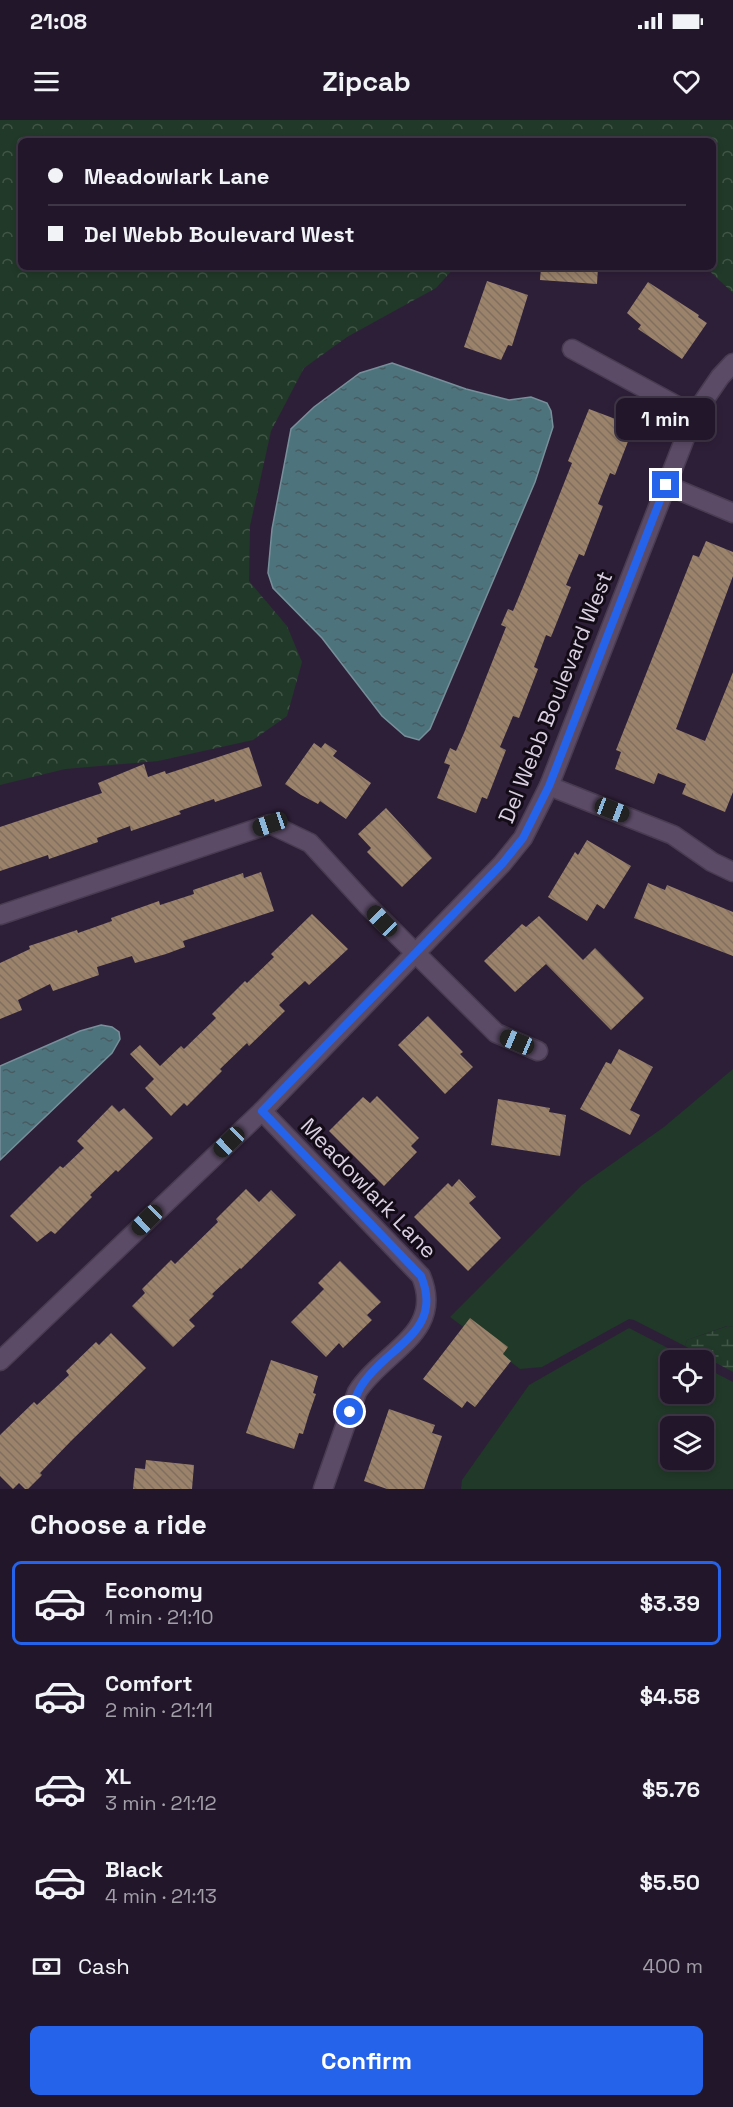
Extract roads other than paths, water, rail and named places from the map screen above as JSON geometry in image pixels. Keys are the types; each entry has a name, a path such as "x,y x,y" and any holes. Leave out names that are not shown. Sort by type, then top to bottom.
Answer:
{"street":[{"path":"572,350 694,414"},
{"name":"Del Webb Boulevard West","path":"0,1361 262,1111 502,864 523,838 549,786 694,414 720,377 733,363"},
{"path":"666,485 733,513"},
{"path":"549,786 673,835 712,862 733,872"},
{"path":"0,915 270,824 310,843 414,953 496,1033 538,1051"},
{"name":"Meadowlark Lane","path":"262,1111 421,1276 426,1288 427,1311 423,1320 412,1335 372,1373 357,1392 323,1489"}],"water":[{"path":"392,363 466,389 509,400 531,397 547,403 551,411 553,427 535,482 430,729 419,740 405,736 382,716 322,638 273,588 268,573 272,529 291,429 314,407 360,373"},
{"path":"101,1025 112,1027 119,1032 120,1039 112,1053 0,1160 0,1066 80,1031"}]}
